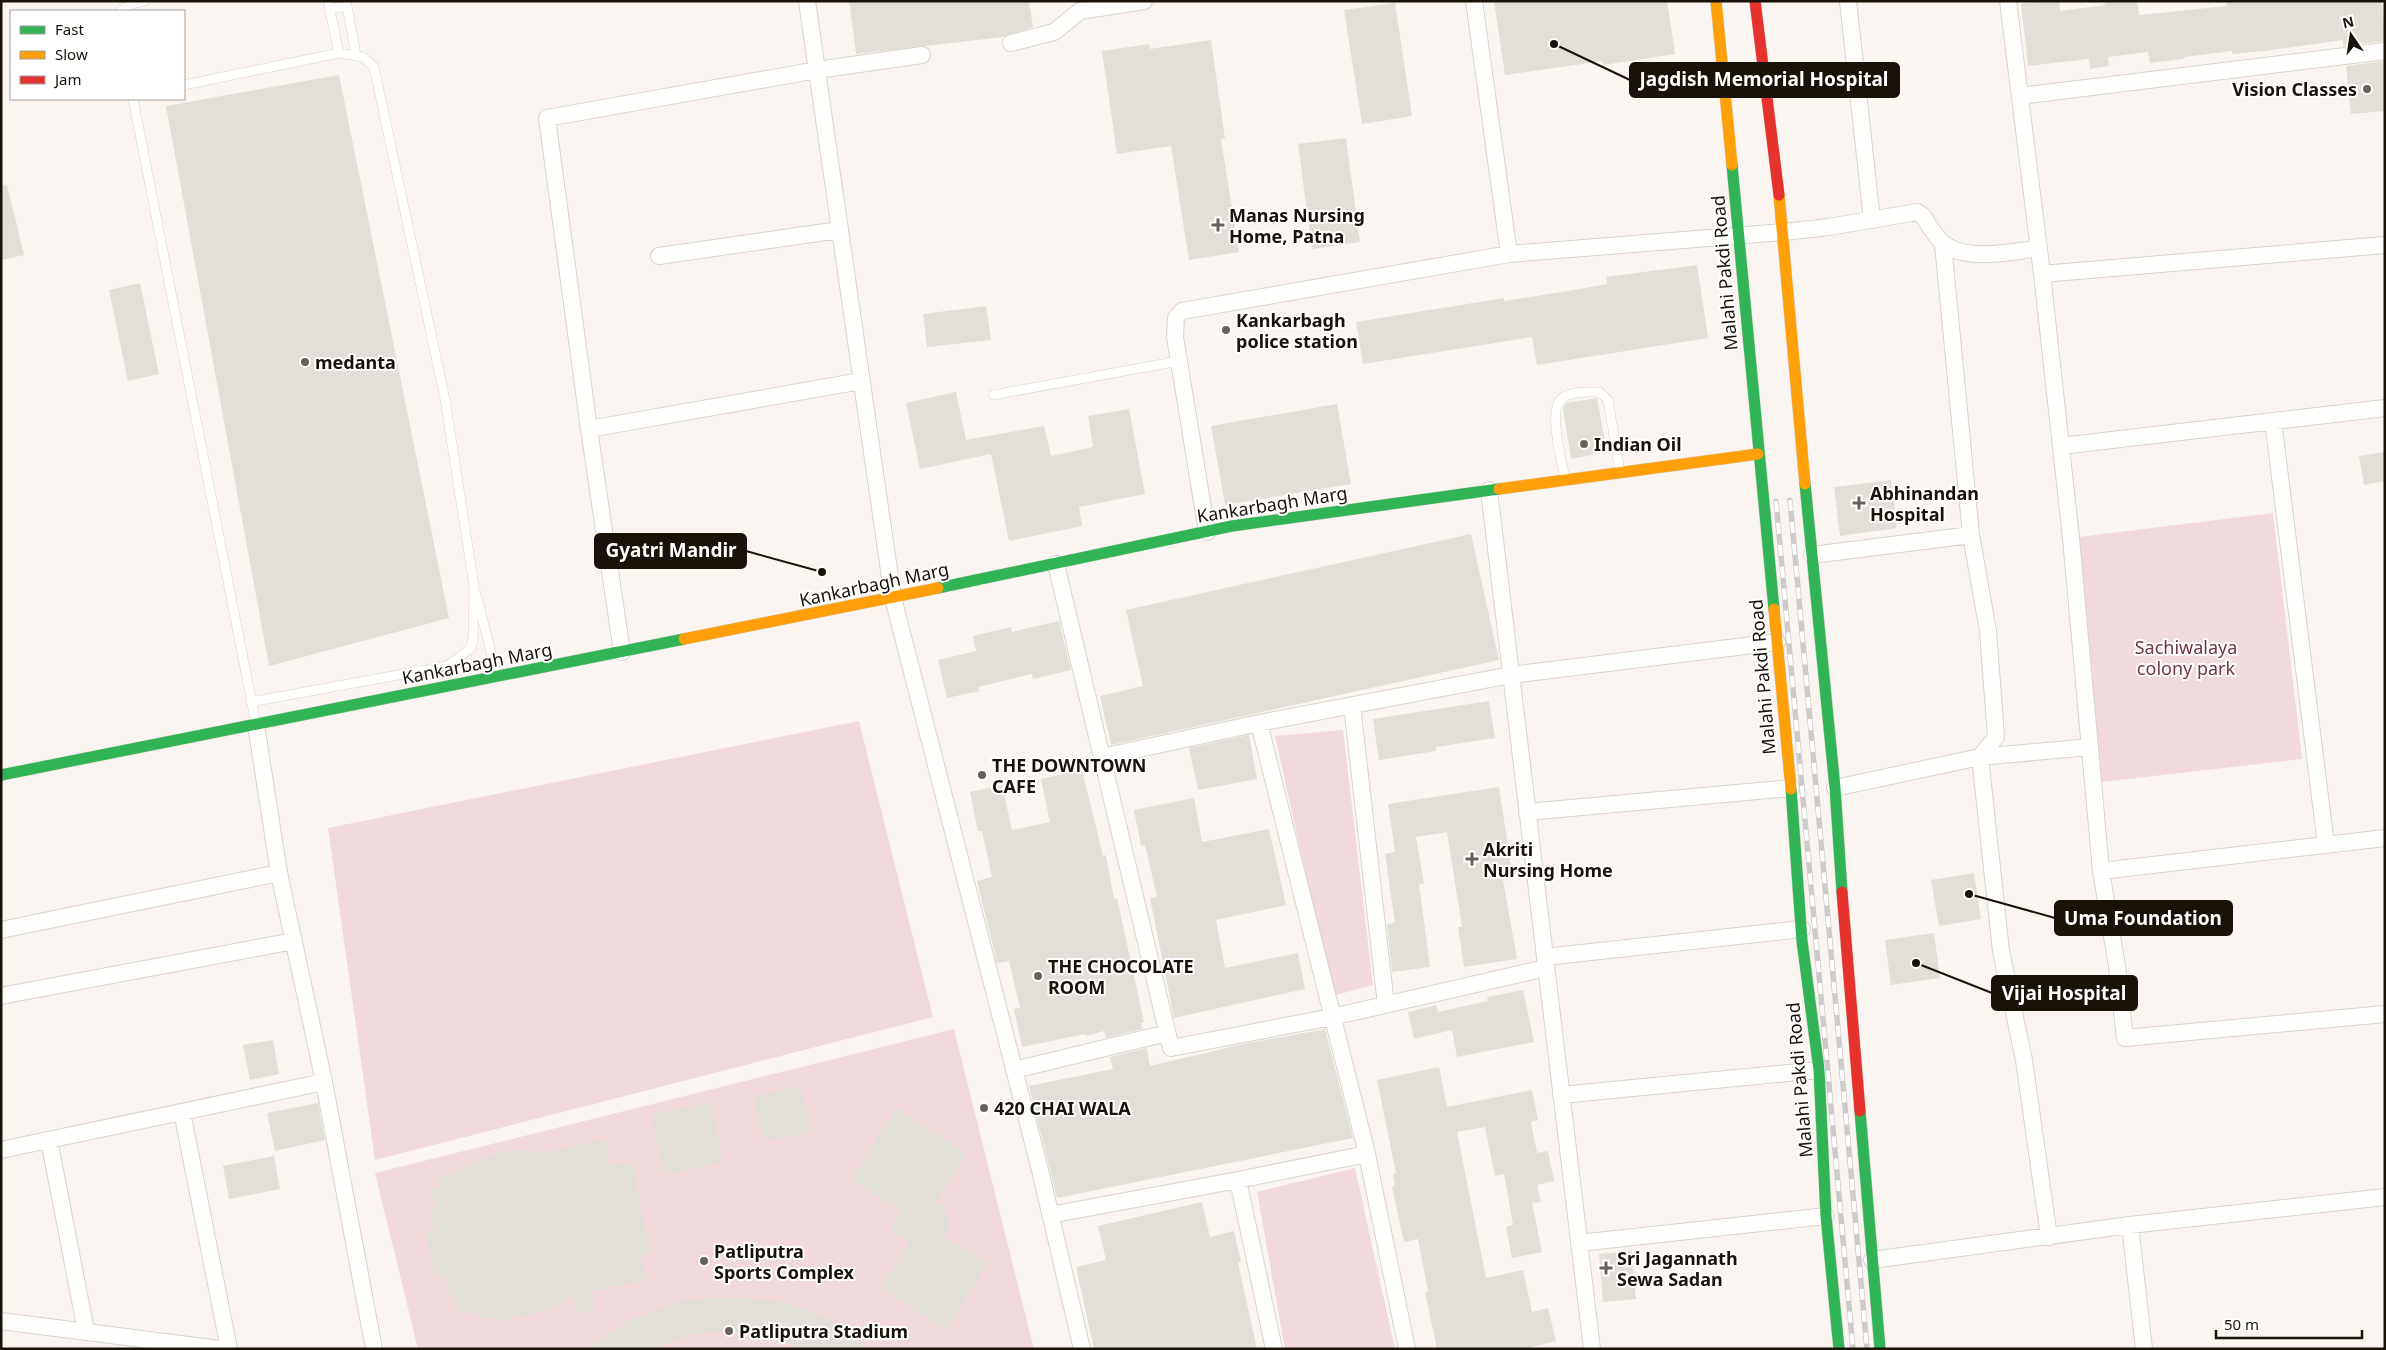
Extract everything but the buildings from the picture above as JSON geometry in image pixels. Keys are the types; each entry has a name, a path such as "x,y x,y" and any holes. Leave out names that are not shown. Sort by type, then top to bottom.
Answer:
{"main road":[{"name":"Malahi Pakdi Road","path":"1716,1 1791,788 1802,930 1819,1070 1826,1216 1838,1349"},
{"path":"1755,1 1784,232 1812,555 1835,788 1846,948 1880,1349"},
{"name":"Kankarbagh Marg","path":"1,775 893,598 1206,532 1489,490 1758,454"}],"street":[{"path":"806,1 893,598 1014,1070 1082,1349"},
{"path":"1010,43 1054,32 1079,6 1144,1"},
{"path":"1474,1 1510,254"},
{"path":"1848,1 1872,220"},
{"path":"2008,1 2039,248 2061,446 2101,871 2117,966 2125,1038 2385,1014"},
{"path":"2020,96 2385,51"},
{"path":"622,652 589,429 547,118 816,70 922,55"},
{"path":"1206,532 1175,326 1182,311 1510,254 1739,234 1784,232 1919,213 1943,244 1956,251 1976,254 2039,248"},
{"path":"659,256 840,230"},
{"path":"1943,244 1971,535 1988,631 1996,737 1980,757 2001,951 2024,1060 2049,1237"},
{"path":"2042,274 2385,245"},
{"path":"589,429 861,381"},
{"path":"2061,446 2385,408"},
{"path":"2273,421 2326,845"},
{"path":"1489,490 1590,1348"},
{"path":"1812,555 1971,535"},
{"path":"1056,564 1171,1048 1386,1005 1546,963 1802,930"},
{"path":"1102,756 1259,723 1511,675 1777,642"},
{"path":"1352,706 1386,1005"},
{"path":"1259,723 1367,1154 1407,1349"},
{"path":"256,725 279,873 324,1082 374,1349"},
{"path":"1835,788 1980,757 2090,747"},
{"path":"1527,812 1791,788"},
{"path":"2101,871 2385,838"},
{"path":"1,930 279,873"},
{"path":"1,996 294,941"},
{"path":"1014,1070 1167,1033"},
{"path":"1561,1095 1819,1070"},
{"path":"1,1150 324,1082"},
{"path":"182,1112 229,1349"},
{"path":"49,1140 86,1331"},
{"path":"1050,1215 1367,1154"},
{"path":"1238,1180 1274,1349"},
{"path":"1872,1260 2130,1226 2385,1197"},
{"path":"1579,1243 1826,1216"},
{"path":"2130,1226 2144,1349"},
{"path":"1,1321 218,1349"}],"lane":[{"path":"122,10 131,4 145,1"},
{"path":"339,53 329,5 347,4 356,55"},
{"path":"185,85 339,53 356,55 374,67 445,399 474,586 497,677"},
{"path":"134,100 256,725"},
{"path":"993,395 1179,361"},
{"path":"1565,480 1555,421 1555,410 1562,399 1579,392 1599,392 1608,400 1620,472"},
{"path":"251,702 447,666 470,649 473,640 474,586"}],"green space":[{"name":"Sachiwalaya colony park","path":"2273,513 2302,759 2093,783 2071,538"},
{"path":"859,721 933,1017 375,1160 328,828"},
{"path":"1343,730 1373,985 1333,996 1275,736"},
{"name":"Patliputra Sports Complex","path":"954,1029 1034,1349 418,1349 375,1173"},
{"path":"1355,1168 1395,1349 1285,1349 1257,1192"}],"railway":[{"path":"1790,500 1867,1349"},
{"path":"1776,501 1853,1349"}],"traffic: fast":[{"path":"1732,165 1774,609"},
{"path":"1805,484 1835,788 1842,892"},
{"path":"938,588 1232,526 1499,489"},
{"path":"1,775 684,639"},
{"path":"1791,789 1802,941 1819,1070 1826,1216 1839,1349"},
{"path":"1860,1111 1880,1349"}],"traffic: slow":[{"path":"1716,1 1732,165"},
{"path":"1779,195 1805,484"},
{"path":"1499,489 1758,454"},
{"path":"684,639 938,588"},
{"path":"1774,609 1791,789"}],"traffic: jam":[{"path":"1755,1 1779,195"},
{"path":"1842,892 1860,1111"}],"place":[{"name":"Jagdish Memorial Hospital","path":"1554,44"},
{"name":"Vision Classes","path":"2367,89"},
{"name":"Manas Nursing Home, Patna","path":"1218,225"},
{"name":"Kankarbagh police station","path":"1226,330"},
{"name":"medanta","path":"305,362"},
{"name":"Indian Oil","path":"1584,444"},
{"name":"Abhinandan Hospital","path":"1859,503"},
{"name":"Gyatri Mandir","path":"822,572"},
{"name":"THE DOWNTOWN CAFE","path":"982,775"},
{"name":"Akriti Nursing Home","path":"1472,859"},
{"name":"Uma Foundation","path":"1969,894"},
{"name":"Vijai Hospital","path":"1916,963"},
{"name":"THE CHOCOLATE ROOM","path":"1038,976"},
{"name":"420 CHAI WALA","path":"984,1108"},
{"name":"Patliputra Sports Complex","path":"704,1261"},
{"name":"Sri Jagannath Sewa Sadan","path":"1606,1268"},
{"name":"Patliputra Stadium","path":"729,1331"}]}
